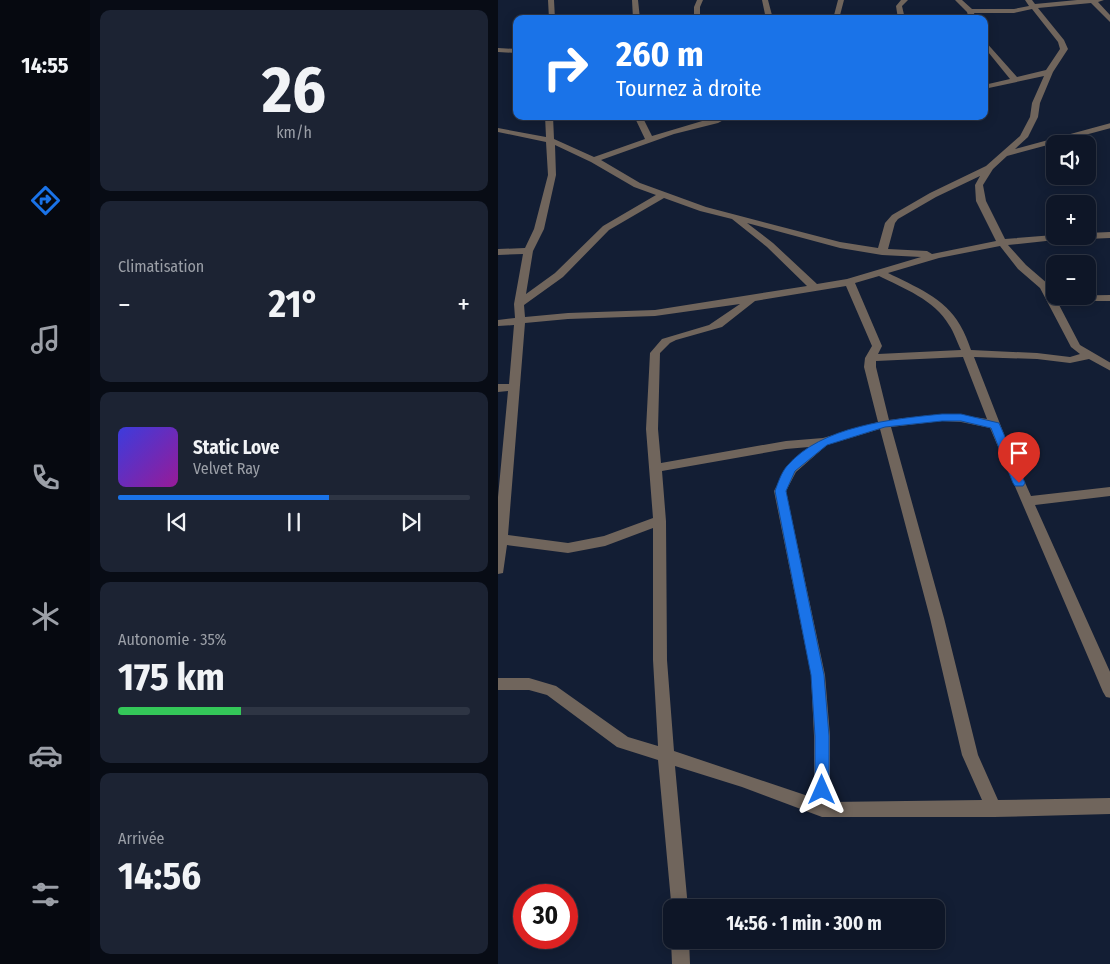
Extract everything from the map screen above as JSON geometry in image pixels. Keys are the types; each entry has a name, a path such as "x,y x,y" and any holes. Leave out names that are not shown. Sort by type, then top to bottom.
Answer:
{"street":[{"path":"551,0 552,15"},
{"path":"635,0 637,15"},
{"path":"697,15 697,7 700,0"},
{"path":"765,0 770,15"},
{"path":"836,15 841,0"},
{"path":"901,15 899,3 905,0"},
{"path":"958,0 971,15 1014,11 1031,3 1097,0 1110,21"},
{"path":"882,252 890,223 895,217 933,195 989,168 1024,136 1029,129 1049,72 1064,49 1061,42 1031,3"},
{"path":"988,47 1014,79"},
{"path":"498,50 513,51"},
{"path":"988,87 1049,72"},
{"path":"498,569 501,539 501,495 514,387 520,320 519,304 528,251 539,229 552,175 549,120"},
{"path":"640,120 649,140"},
{"path":"594,160 649,140 714,120"},
{"path":"1003,155 1110,125"},
{"path":"498,130 550,140 594,160 637,185 703,209 840,246 882,252 937,255"},
{"path":"989,168 979,186 981,201 1002,243 1022,267 1044,286 1046,290"},
{"path":"519,304 578,259 606,228 663,195"},
{"path":"732,217 770,245 815,288"},
{"path":"1096,236 1110,235"},
{"path":"498,323 520,320 655,313 750,300 849,282 937,255 1046,237"},
{"path":"498,252 528,251"},
{"path":"878,272 931,300 951,319 968,353 995,425 1110,692"},
{"path":"849,282 877,346 871,358 870,367 937,618 970,756 994,809"},
{"path":"1096,298 1110,298"},
{"path":"678,899 660,660 660,521 652,429 655,353 659,345 669,338 712,328 750,300"},
{"path":"1054,305 1076,347 1110,368"},
{"path":"871,358 968,353 1037,356 1070,360 1089,356"},
{"path":"498,388 514,387"},
{"path":"655,468 786,445 823,442 885,424 942,417 961,418 995,425"},
{"path":"822,809 822,736 818,675 780,491 791,469 823,442"},
{"path":"1027,501 1110,491"},
{"path":"501,539 568,548 606,541 660,521"},
{"path":"498,684 529,684 551,690 623,742 742,780 822,809 994,809 1110,806"},
{"path":"680,949 681,964"}],"route":[{"path":"822,790 822,736 818,675 780,491 791,469 823,442 869,428 885,424 942,417 961,418 995,425 1019,483"}]}
